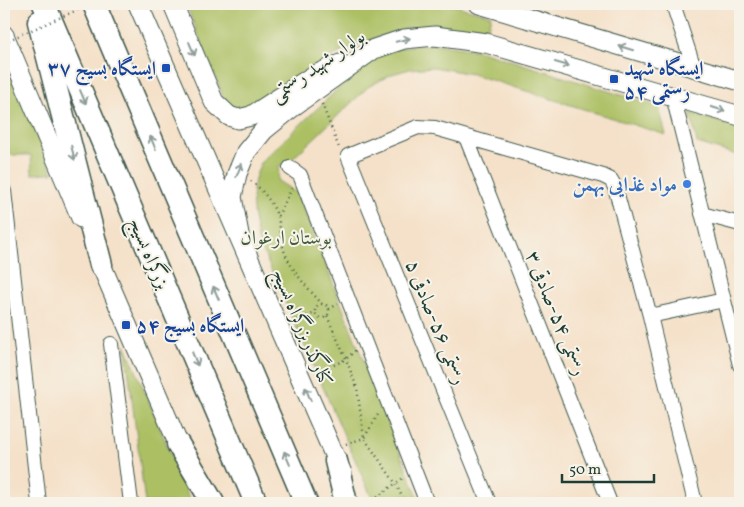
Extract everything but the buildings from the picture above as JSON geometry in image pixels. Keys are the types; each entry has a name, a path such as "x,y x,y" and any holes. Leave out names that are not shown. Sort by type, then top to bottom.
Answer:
{"highway":[{"path":"35,4 101,265"},
{"name":"بزرگراه بسیج","path":"44,4 256,503"},
{"path":"92,4 306,503"},
{"path":"178,444 213,503"},
{"path":"338,453 346,503"}],"main road":[{"name":"کنارگذربزرگراه بسیج","path":"138,4 338,453 355,503"},
{"path":"173,4 214,102 229,116 238,119 252,116 313,76 374,49"},
{"path":"479,4 740,82"},
{"path":"4,35 203,503"},
{"name":"بولوار شهید رستمی","path":"239,234 232,197 237,174 246,152 264,130 374,49 404,39 435,36 486,43 740,116"}],"street":[{"path":"673,4 694,68"},
{"path":"673,96 740,365"},
{"path":"348,156 418,127 435,128 603,176 611,180 615,187 650,316 695,503"},
{"name":"رستمی ۵۴-صادقی ۳","path":"466,137 610,503"},
{"name":"رستمی ۵۶-صادقی ۵","path":"348,156 489,503"},
{"path":"295,171 365,343 427,503"},
{"path":"4,191 40,503"},
{"path":"702,214 740,224"},
{"path":"650,316 724,300"},
{"path":"111,344 131,503"}],"path":[{"path":"4,42 92,4"},
{"path":"314,108 322,103 338,148 348,156"},
{"path":"278,216 295,171"},
{"path":"287,324 315,313 318,306 322,304 329,308 328,316 356,388 364,438 396,484 405,503"},
{"path":"315,313 320,318 328,316"},
{"path":"310,377 346,359 365,343"},
{"path":"338,453 364,438 387,399"},
{"path":"369,503 414,469"}],"green space":[{"path":"186,4 447,4 491,15 488,27 406,28 365,42 328,58 249,109 235,109 225,101"},
{"name":"بوستان ارغوان","path":"435,44 481,51 659,107 666,135 472,74 434,67 410,69 392,74 368,87 290,161 279,166 278,181 297,193 420,503 374,503 258,240 252,201 254,183 261,162 363,65 389,51 410,46"},
{"path":"4,60 53,173 32,174 31,155 9,155 4,118"},
{"path":"690,113 740,128 740,156 697,143"},
{"path":"125,344 191,503 145,503"}],"place":[{"name":"ایستگاه بسیج ۳۷","path":"166,68"},
{"name":"ایستگاه شهید رستمی ۵۴","path":"614,79"},
{"name":"مواد غذایی بهمن","path":"687,184"},
{"name":"ایستگاه بسیج ۵۴","path":"126,325"}]}
